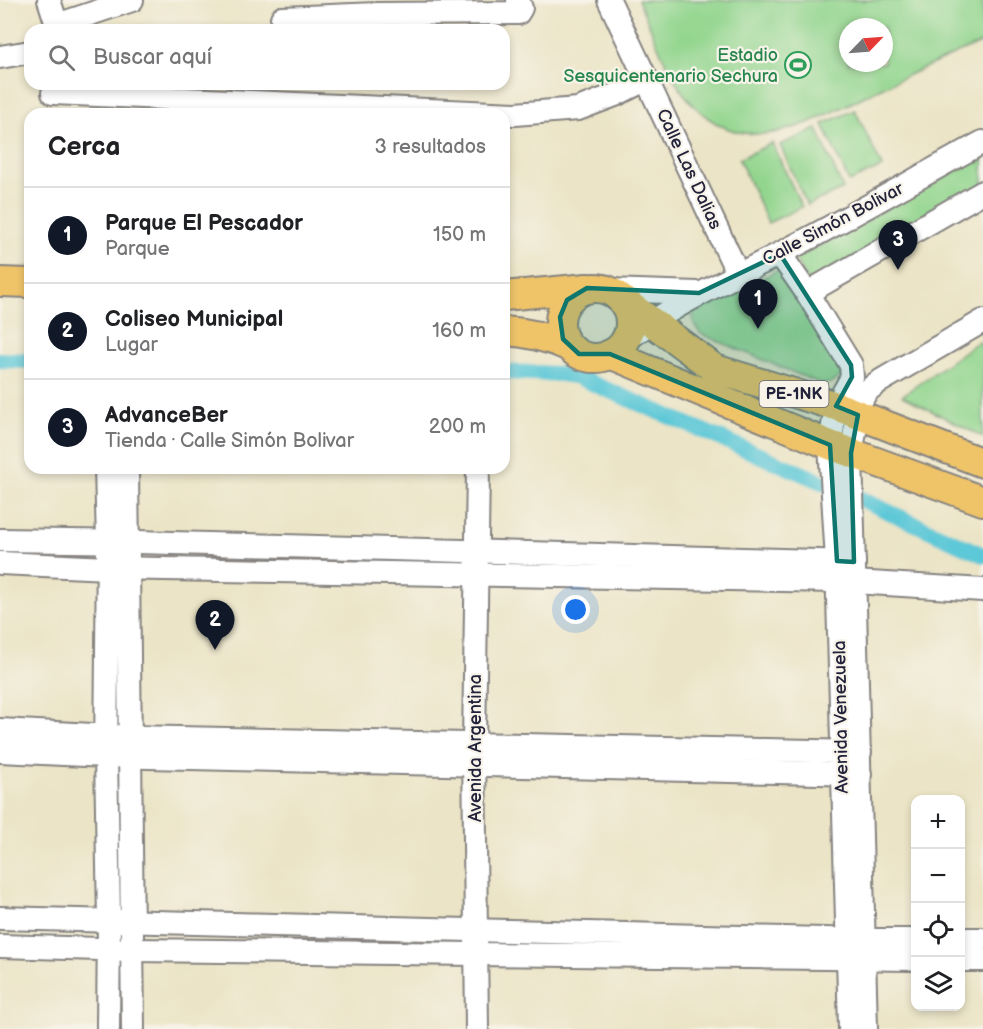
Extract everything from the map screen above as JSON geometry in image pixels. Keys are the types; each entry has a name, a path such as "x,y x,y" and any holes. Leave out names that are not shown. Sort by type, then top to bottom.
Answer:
{"main road":[{"path":"0,282 24,283"},
{"path":"570,347 563,339 560,328 563,307 573,295 605,292"},
{"path":"510,296 605,292 627,308 630,319 629,330 618,347"},
{"name":"PE-1NK","path":"605,292 651,321 715,369 847,411 983,464"},
{"name":"PE-1NK","path":"510,331 525,332 549,338 589,357 618,347 840,449 983,501"}],"street":[{"path":"49,0 56,24"},
{"path":"65,24 132,0"},
{"path":"377,14 405,0"},
{"path":"282,16 518,13 521,8 518,0"},
{"name":"Calle Las Dalias","path":"609,0 738,273"},
{"path":"0,57 24,53"},
{"path":"510,114 578,110 647,79"},
{"path":"53,97 279,100 414,108"},
{"name":"Calle Simón Bolivar","path":"605,292 695,295 780,254 983,142"},
{"path":"807,293 983,192"},
{"path":"780,254 851,365 852,377 847,411"},
{"path":"618,347 651,321 695,295"},
{"path":"686,348 681,320 682,312 695,295"},
{"path":"847,411 877,383 983,321"},
{"name":"Avenida Venezuela","path":"847,411 840,449 846,571 856,949 866,1029"},
{"path":"107,474 118,542"},
{"path":"108,1029 106,746 118,542 126,474"},
{"name":"Avenida Argentina","path":"477,1029 474,754 478,474"},
{"path":"0,540 118,542 478,563"},
{"path":"0,563 118,568 478,563 846,571 983,590"},
{"path":"118,568 131,747 133,1029"},
{"path":"0,730 106,746"},
{"path":"0,751 106,746 851,763"},
{"path":"0,918 475,929 856,949 911,958"},
{"path":"965,939 983,939"},
{"path":"0,946 133,950 476,953 856,949 911,941"},
{"name":"Avenida Venezuela","path":"850,1029 856,949"},
{"path":"965,960 983,960"}],"highlighted area":[{"path":"780,254 851,365 852,377 836,406 858,415 851,453 854,562 837,561 830,445 610,354 579,354 563,339 560,317 567,300 587,288 699,293"}],"green space":[{"name":"Estadio Sesquicentenario Sechura","path":"638,0 983,0 983,42 829,114 779,132 754,134 730,130 706,117 684,94 665,61"},
{"path":"855,110 882,167 849,182 823,124"},
{"path":"817,129 843,189 807,205 780,145"},
{"path":"772,143 802,207 768,223 739,159"},
{"path":"983,155 983,187 811,286 795,259"},
{"path":"782,268 842,366 841,376 831,383 821,384 701,334 694,324 693,315 696,307 733,293"},
{"path":"979,341 983,349 983,437 902,396"}],"waterway":[{"path":"0,360 24,361"},
{"path":"510,372 575,376 852,495 983,555"}],"place":[{"name":"Estadio Sesquicentenario Sechura","path":"798,65"},
{"name":"AdvanceBer","path":"898,270"},
{"name":"Parque El Pescador","path":"758,329"},
{"name":"Coliseo Municipal","path":"215,650"}]}
